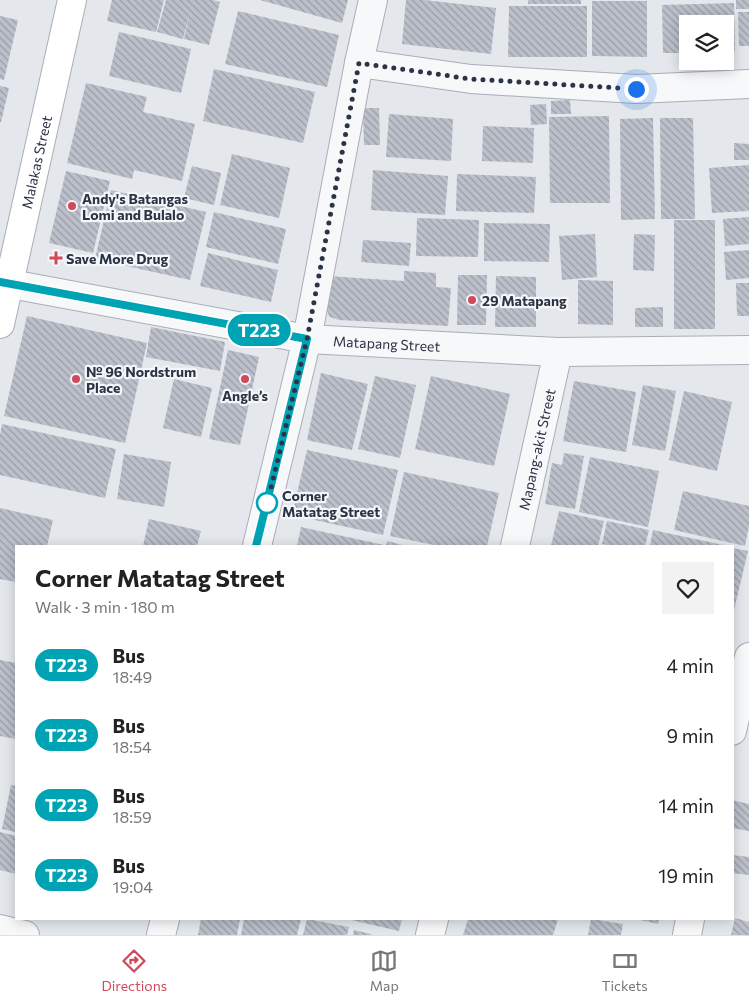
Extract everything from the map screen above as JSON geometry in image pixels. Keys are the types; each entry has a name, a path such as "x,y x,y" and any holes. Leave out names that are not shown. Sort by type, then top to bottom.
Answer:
{"street":[{"name":"Malakas Street","path":"0,324 5,283 72,0"},
{"path":"256,545 307,339 359,63 373,0"},
{"path":"359,63 471,79 636,89 749,84"},
{"name":"Matapang Street","path":"5,283 307,339 558,352 749,350"},
{"name":"Mapang-akit Street","path":"515,545 558,352"},
{"path":"734,722 749,657"},
{"path":"161,935 165,920"},
{"path":"430,935 434,920"},
{"path":"687,935 690,920"},
{"path":"0,929 25,935"}],"building":[{"path":"112,0 164,0 156,32 107,21"},
{"path":"166,0 213,0 220,2 209,45 184,39 190,12 183,39 157,32"},
{"path":"260,0 348,0 342,23"},
{"path":"406,0 424,0 496,8 491,54 402,44"},
{"path":"528,0 581,0 581,4 528,4"},
{"path":"736,0 749,0 749,9 736,9"},
{"path":"592,1 647,1 647,57 592,56"},
{"path":"734,3 735,51 734,15 679,15 679,53 663,53 662,5"},
{"path":"509,6 587,6 587,57 508,57"},
{"path":"238,11 339,35 327,87 225,64"},
{"path":"738,12 749,12 749,46 739,46"},
{"path":"0,16 18,20 4,80 0,79"},
{"path":"119,32 191,49 181,93 109,76"},
{"path":"214,69 315,92 303,143 203,121"},
{"path":"86,83 147,97 143,112 195,124 182,181 134,170 132,179 67,163"},
{"path":"0,86 9,88 1,122 0,122"},
{"path":"570,100 571,114 551,114 551,101"},
{"path":"546,104 547,124 531,125 530,105"},
{"path":"363,108 379,108 380,145 364,145"},
{"path":"389,114 453,119 451,161 386,157"},
{"path":"609,116 610,203 550,203 549,117"},
{"path":"653,118 655,219 621,220 620,119"},
{"path":"660,118 693,118 695,219 661,219"},
{"path":"483,126 534,128 533,163 482,161"},
{"path":"734,143 749,144 749,160 734,160"},
{"path":"232,154 290,168 279,218 220,205"},
{"path":"749,165 749,211 712,213 709,168"},
{"path":"192,166 221,173 214,205 184,198"},
{"path":"373,170 448,176 445,215 371,210"},
{"path":"66,171 110,181 93,253 49,243"},
{"path":"457,174 536,177 534,213 456,211"},
{"path":"111,190 206,212 190,280 95,259"},
{"path":"214,212 286,229 278,264 206,247"},
{"path":"749,217 749,244 725,246 723,219"},
{"path":"417,218 479,220 478,257 416,256"},
{"path":"674,220 715,220 715,329 674,329"},
{"path":"484,223 550,224 549,262 484,261"},
{"path":"595,234 597,277 562,280 559,236"},
{"path":"634,234 655,235 654,271 633,270"},
{"path":"363,240 411,243 409,266 361,262"},
{"path":"749,250 749,278 726,280 724,252"},
{"path":"208,253 278,270 271,302 200,286"},
{"path":"404,271 436,273 436,287 451,288 448,326 339,320 330,317 325,307 326,276 404,281"},
{"name":"29 Matapang","path":"458,275 487,275 486,325 457,325"},
{"path":"496,276 536,277 536,327 495,327"},
{"path":"578,280 613,281 613,325 578,324"},
{"path":"736,283 749,283 749,316 737,316"},
{"path":"663,307 663,327 635,327 635,308"},
{"name":"№ 96 Nordstrum Place","path":"27,316 147,343 125,443 4,416"},
{"path":"151,327 225,342 220,371 146,357"},
{"path":"228,350 259,357 240,445 209,439"},
{"path":"321,373 368,384 352,450 307,440"},
{"path":"375,376 416,385 400,458 358,449"},
{"path":"431,376 510,394 494,466 415,449"},
{"path":"174,379 212,388 201,437 163,428"},
{"path":"574,381 636,392 626,452 563,441"},
{"path":"643,385 676,391 665,451 632,445"},
{"path":"684,391 732,402 717,471 669,460"},
{"path":"2,424 116,449 105,498 0,475 0,435"},
{"path":"307,450 398,470 383,535 292,515"},
{"path":"564,453 584,456 575,509 545,504 552,463 562,465"},
{"path":"124,454 171,462 164,507 117,499"},
{"path":"590,457 659,471 648,527 579,512"},
{"path":"404,472 499,493 487,545 434,545 390,536"},
{"path":"683,491 749,506 749,526 745,546 674,530"},
{"path":"0,508 53,520 47,545 15,545 15,582 0,579"},
{"path":"559,511 604,521 598,545 551,545"},
{"path":"149,519 201,531 197,545 143,545"},
{"path":"607,521 649,530 645,545 602,544"},
{"path":"301,527 384,545 297,545"},
{"path":"653,530 723,545 650,545"},
{"path":"387,541 402,545 386,545"},
{"path":"734,548 748,551 734,610"},
{"path":"0,660 15,663 15,739 0,736"},
{"path":"11,785 15,786 15,832 2,829"},
{"path":"734,800 749,804 749,831 734,828"},
{"path":"0,832 15,836 15,874 0,870"},
{"path":"734,855 749,857 749,875 734,873"},
{"path":"735,918 749,922 749,935 731,935"},
{"path":"201,920 240,920 237,935 198,935"},
{"path":"244,920 301,920 297,935 241,935"},
{"path":"307,920 349,927 347,935 303,935"},
{"path":"351,920 402,920 399,931"},
{"path":"468,920 558,920 553,935 463,935"},
{"path":"591,920 623,924 621,935 588,935"},
{"path":"640,920 659,920 658,924"},
{"path":"354,930 371,934 371,935 353,935"}],"bus line":[{"name":"T223","path":"0,282 307,339 256,545"}],"place":[{"name":"Andy's Batangas Lomi and Bulalo","path":"72,206"},
{"name":"Save More Drug","path":"56,258"},
{"name":"29 Matapang","path":"472,300"},
{"name":"№ 96 Nordstrum Place","path":"76,379"},
{"name":"Angle’s","path":"245,379"},
{"name":"Corner Matatag Street","path":"267,503"}],"route":[{"path":"267,503 266,508 307,339 359,63 471,79 636,89"}]}
